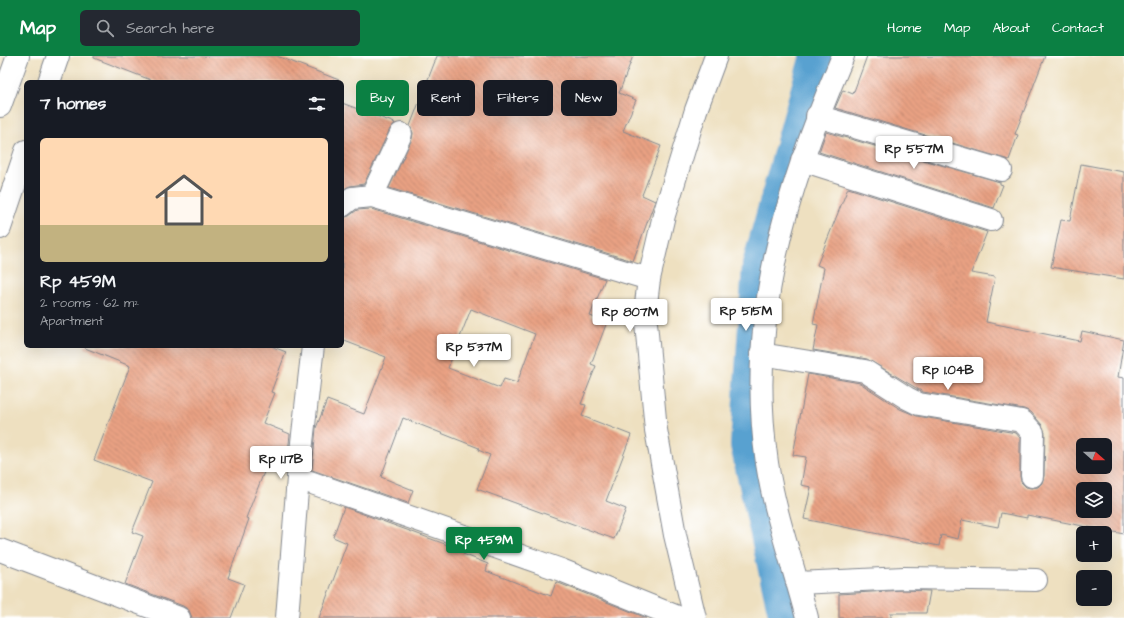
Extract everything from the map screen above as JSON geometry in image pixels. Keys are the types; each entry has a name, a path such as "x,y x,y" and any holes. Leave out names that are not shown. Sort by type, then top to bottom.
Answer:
{"street":[{"path":"0,106 18,56"},
{"path":"51,80 58,56"},
{"path":"695,618 675,535 656,430 645,312 648,279 664,215 696,110 716,56"},
{"path":"807,618 776,508 767,465 763,431 761,354 765,308 788,203 817,116 844,56"},
{"path":"817,116 1001,170"},
{"path":"372,196 401,134"},
{"path":"0,228 24,157"},
{"path":"802,160 991,220"},
{"path":"344,204 352,198 372,196 648,279"},
{"path":"287,618 298,478 313,348"},
{"path":"761,354 865,371 919,404 1022,421 1033,433 1032,476"},
{"path":"298,478 561,570 680,618"},
{"path":"0,550 179,618"},
{"path":"798,583 904,578 1036,580"}],"building":[{"path":"94,56 277,56 339,80 151,80 94,58"},
{"path":"437,56 633,56 619,93 636,100 623,131 661,146 642,195 655,201 633,261 389,188 412,139 413,133 410,126 417,108 417,116 475,116 475,80 428,80"},
{"path":"867,56 1045,56 1015,134 1018,135 1009,160 835,108 843,90 853,94"},
{"path":"344,104 356,108 356,116 376,116 395,123 390,129 364,184 350,186 344,189"},
{"path":"826,132 1000,182 1000,184 1003,185 994,208 819,152"},
{"path":"1081,164 1124,172 1124,279 1051,267 1061,220 1070,221"},
{"path":"848,188 987,232 971,273 995,277 986,322 1080,341 1082,331 1124,340 1118,377 1124,378 1124,534 1112,532 1112,526 1083,526 1027,515 1027,518 1001,513 998,527 962,520 958,539 941,535 939,546 804,519 811,487 801,485 806,457 793,455 808,374 860,383 900,409 917,416 1016,433 1020,438 1021,482 1026,487 1038,487 1042,483 1044,476 1045,433 1042,425 1031,412 1024,409 923,392 867,359 813,350 818,325 813,324 824,268 817,265"},
{"path":"371,209 605,279 590,316 607,322 591,364 596,366 581,404 586,405 582,416 631,435 606,501 626,509 614,539 477,489 490,455 478,450 479,448 403,418 381,477 413,490 408,503 312,470 316,428 327,400 364,414 386,357 344,341 344,217 349,216 357,210","holes":["471,309 535,334 517,383 504,379 500,388 448,368"]},
{"path":"85,348 276,348 286,352 271,392 275,393 263,423 290,434 287,462 284,461 282,468 268,462 246,518 249,519 228,578 244,584 231,618 192,618 189,610 183,606 125,584 143,536 132,532 152,482 94,460 130,366"},
{"path":"344,507 464,551 463,554 488,564 486,571 551,596 556,582 647,618 319,618 347,543 333,537"},
{"path":"904,590 930,591 926,613 891,613 891,618 839,618 839,594"}],"waterway":[{"path":"786,618 747,445 759,265 817,56"}]}
